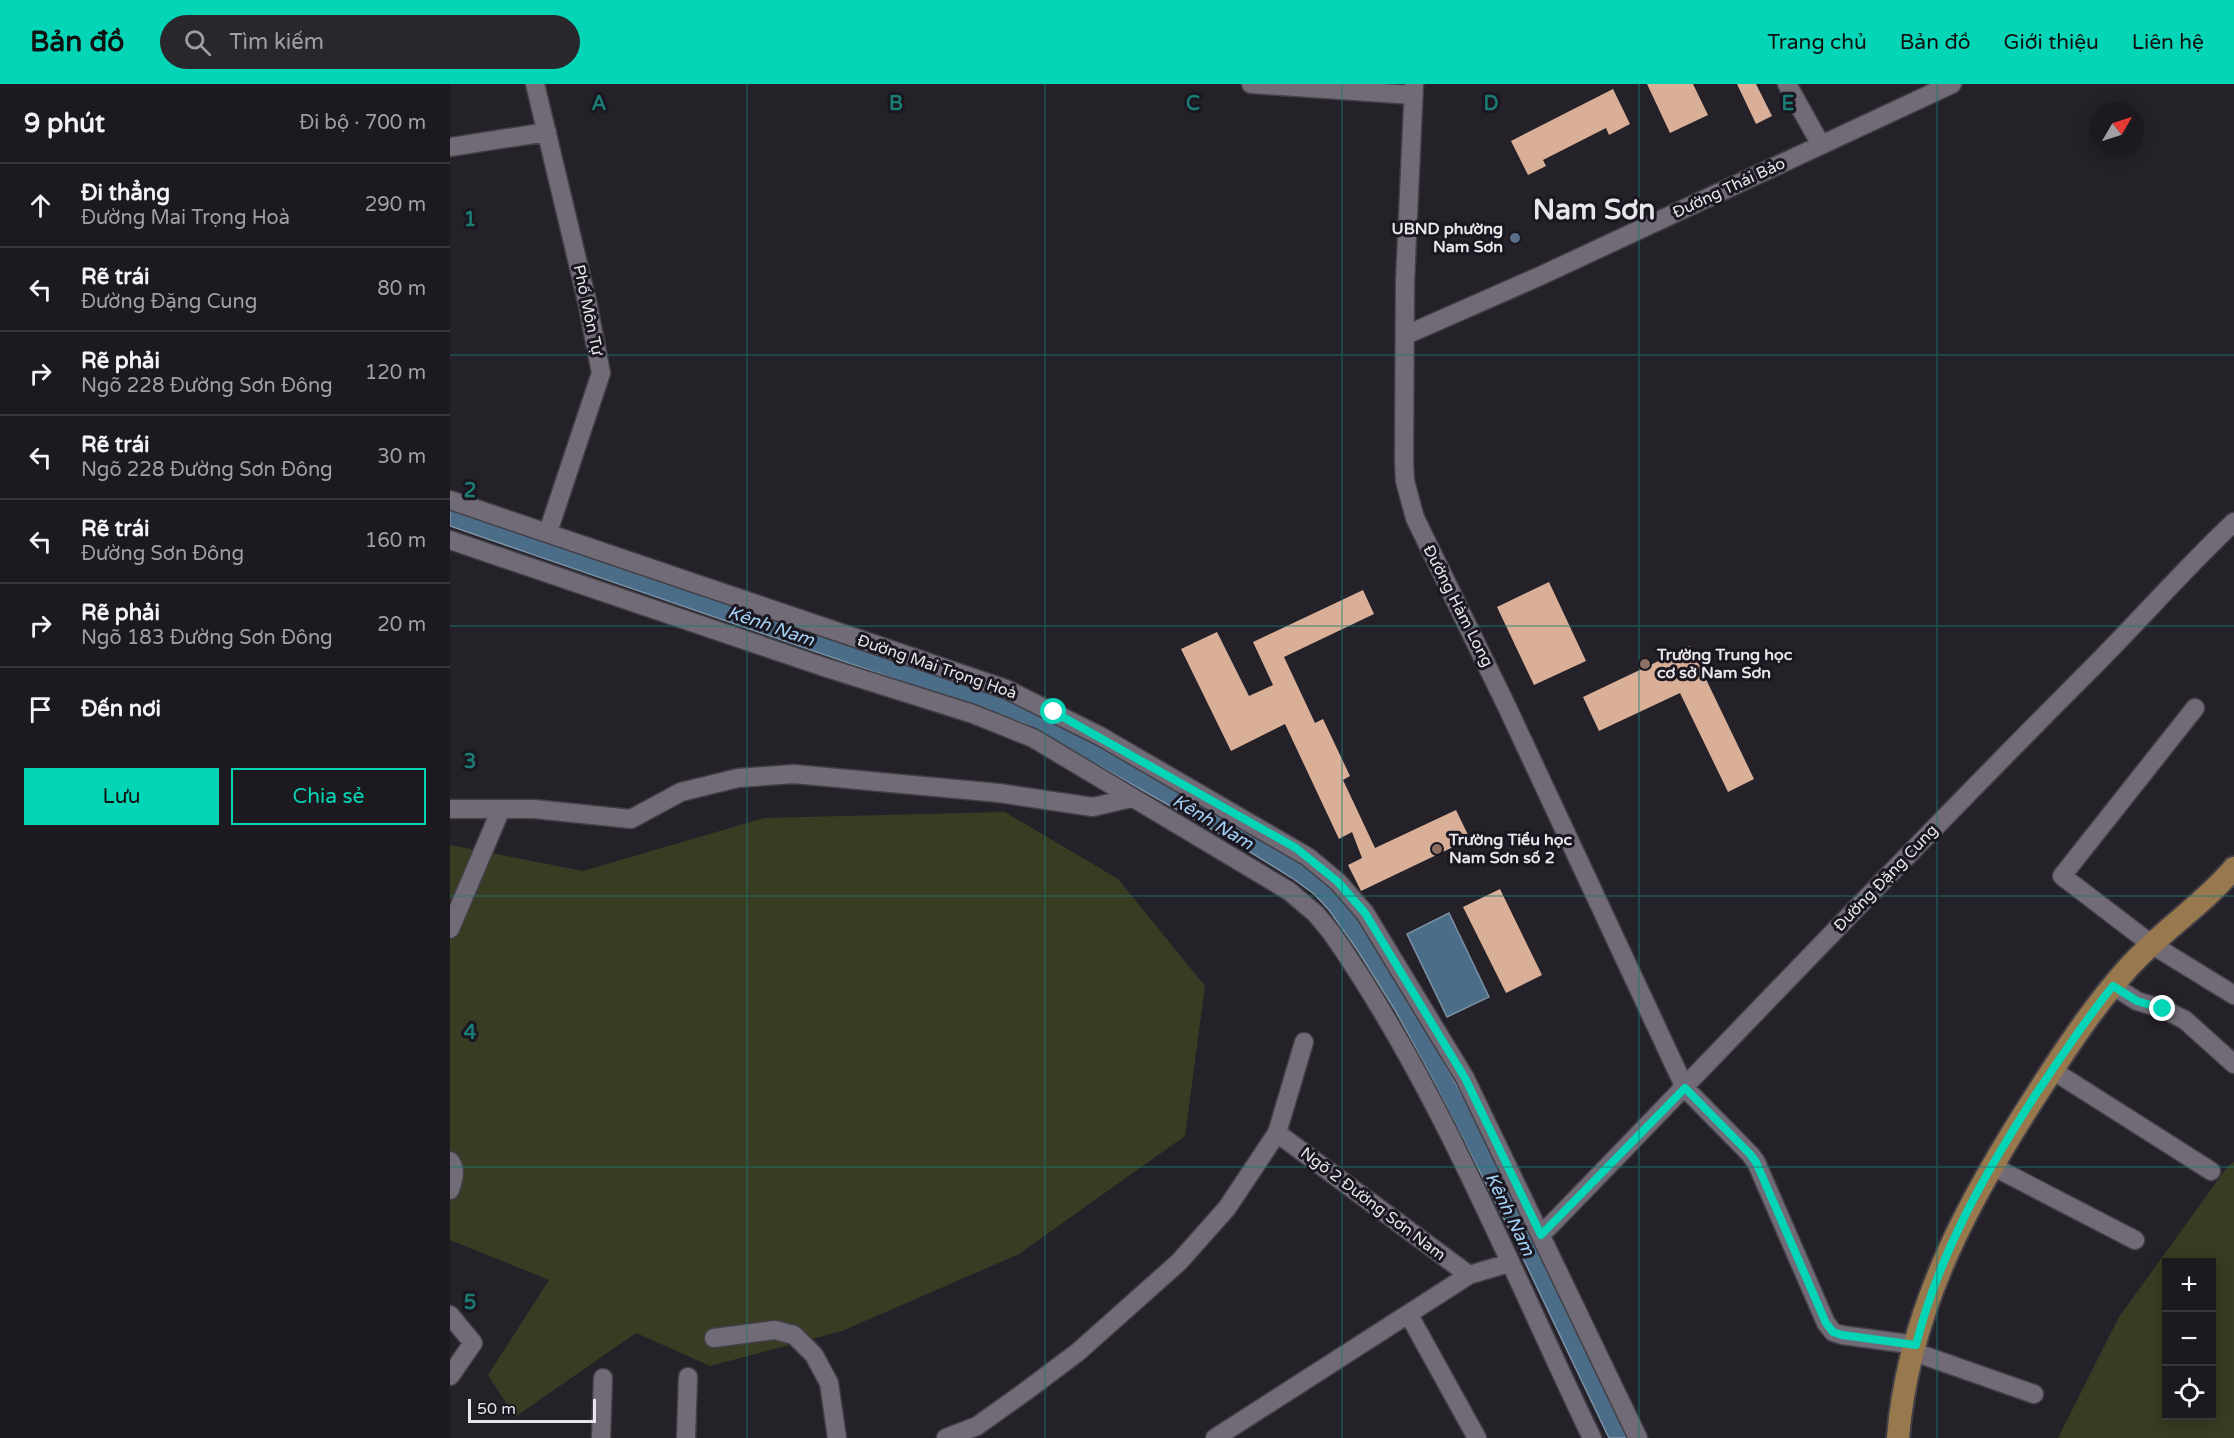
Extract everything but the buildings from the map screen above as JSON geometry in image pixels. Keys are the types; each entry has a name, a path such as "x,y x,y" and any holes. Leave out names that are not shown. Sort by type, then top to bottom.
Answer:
{"main road":[{"path":"1898,1438 1906,1380 1924,1312 1943,1261 1992,1166 2052,1070 2113,986 2151,944 2210,894 2234,868"}],"street":[{"name":"Phố Môn Tự","path":"535,84 587,301 601,373 548,532"},
{"path":"1251,84 1414,89"},
{"path":"1787,84 1821,145"},
{"name":"Đường Thái Bảo","path":"1406,334 1540,276 1952,84"},
{"name":"Đường Hàm Long","path":"1414,89 1405,282 1404,461 1414,518 1504,700 1685,1088 1756,1162 1826,1323 1833,1332 1915,1348"},
{"path":"450,147 547,132"},
{"name":"Đường Mai Trọng Hoà","path":"450,500 1006,689 1100,736 1296,848 1338,882 1369,920 1465,1078 1638,1438"},
{"name":"Đường Đặng Cung","path":"1541,1235 1972,788 2234,522"},
{"path":"450,540 824,667 973,714 1033,738 1289,891 1316,914 1331,932 1407,1054 1457,1151 1592,1438"},
{"path":"2194,708 2062,876 2151,944 2234,995"},
{"path":"450,809 534,809 631,819 681,792 738,778 794,774 999,793 1093,807 1131,798"},
{"path":"450,929 501,809"},
{"path":"2113,986 2137,1001 2163,1009 2185,1020 2234,1064"},
{"path":"946,1438 980,1432 1078,1352 1179,1262 1227,1208 1277,1133 1304,1042"},
{"path":"2052,1070 2211,1172"},
{"name":"Ngõ 2 Đường Sơn Nam","path":"1277,1133 1469,1275"},
{"path":"450,1161 453,1164 454,1176 450,1190"},
{"path":"1992,1166 2135,1240"},
{"path":"1215,1438 1469,1275 1509,1263"},
{"path":"450,1315 473,1343 450,1376"},
{"path":"1409,1315 1477,1438"},
{"path":"714,1338 775,1330 794,1335 814,1355 829,1383 837,1438"},
{"path":"1915,1348 2034,1394"},
{"path":"686,1438 688,1377"},
{"path":"601,1438 603,1378"}],"green space":[{"path":"1005,812 1118,879 1205,986 1185,1136 1019,1254 842,1331 710,1366 636,1333 515,1417 488,1375 549,1280 450,1240 450,845 583,871 764,818"},
{"path":"2234,1162 2234,1438 2058,1438 2119,1317 2228,1166"}],"water":[{"name":"Kênh Nam","path":"450,508 1028,706 1083,734 1293,855 1326,882 1356,914 1411,1003 1474,1116 1628,1438 1609,1438 1510,1231 1432,1078 1395,1010 1358,951 1329,910 1314,894 1229,839 1023,723 450,526"},
{"path":"1449,913 1489,997 1447,1017 1407,934"}],"place":[{"name":"UBND phường Nam Sơn","path":"1515,238"},
{"name":"Trường Trung học cơ sở Nam Sơn","path":"1645,664"},
{"name":"Trường Tiểu học Nam Sơn số 2","path":"1437,849"}],"district":[{"name":"Nam Sơn","path":"1594,210"}],"route":[{"path":"1054,712 1296,848 1338,882 1365,913 1465,1078 1541,1235 1685,1088 1756,1162 1826,1323 1833,1332 1842,1335 1916,1345 1933,1285 1978,1189 2027,1108 2090,1016 2113,986 2137,1001 2163,1009"}]}
